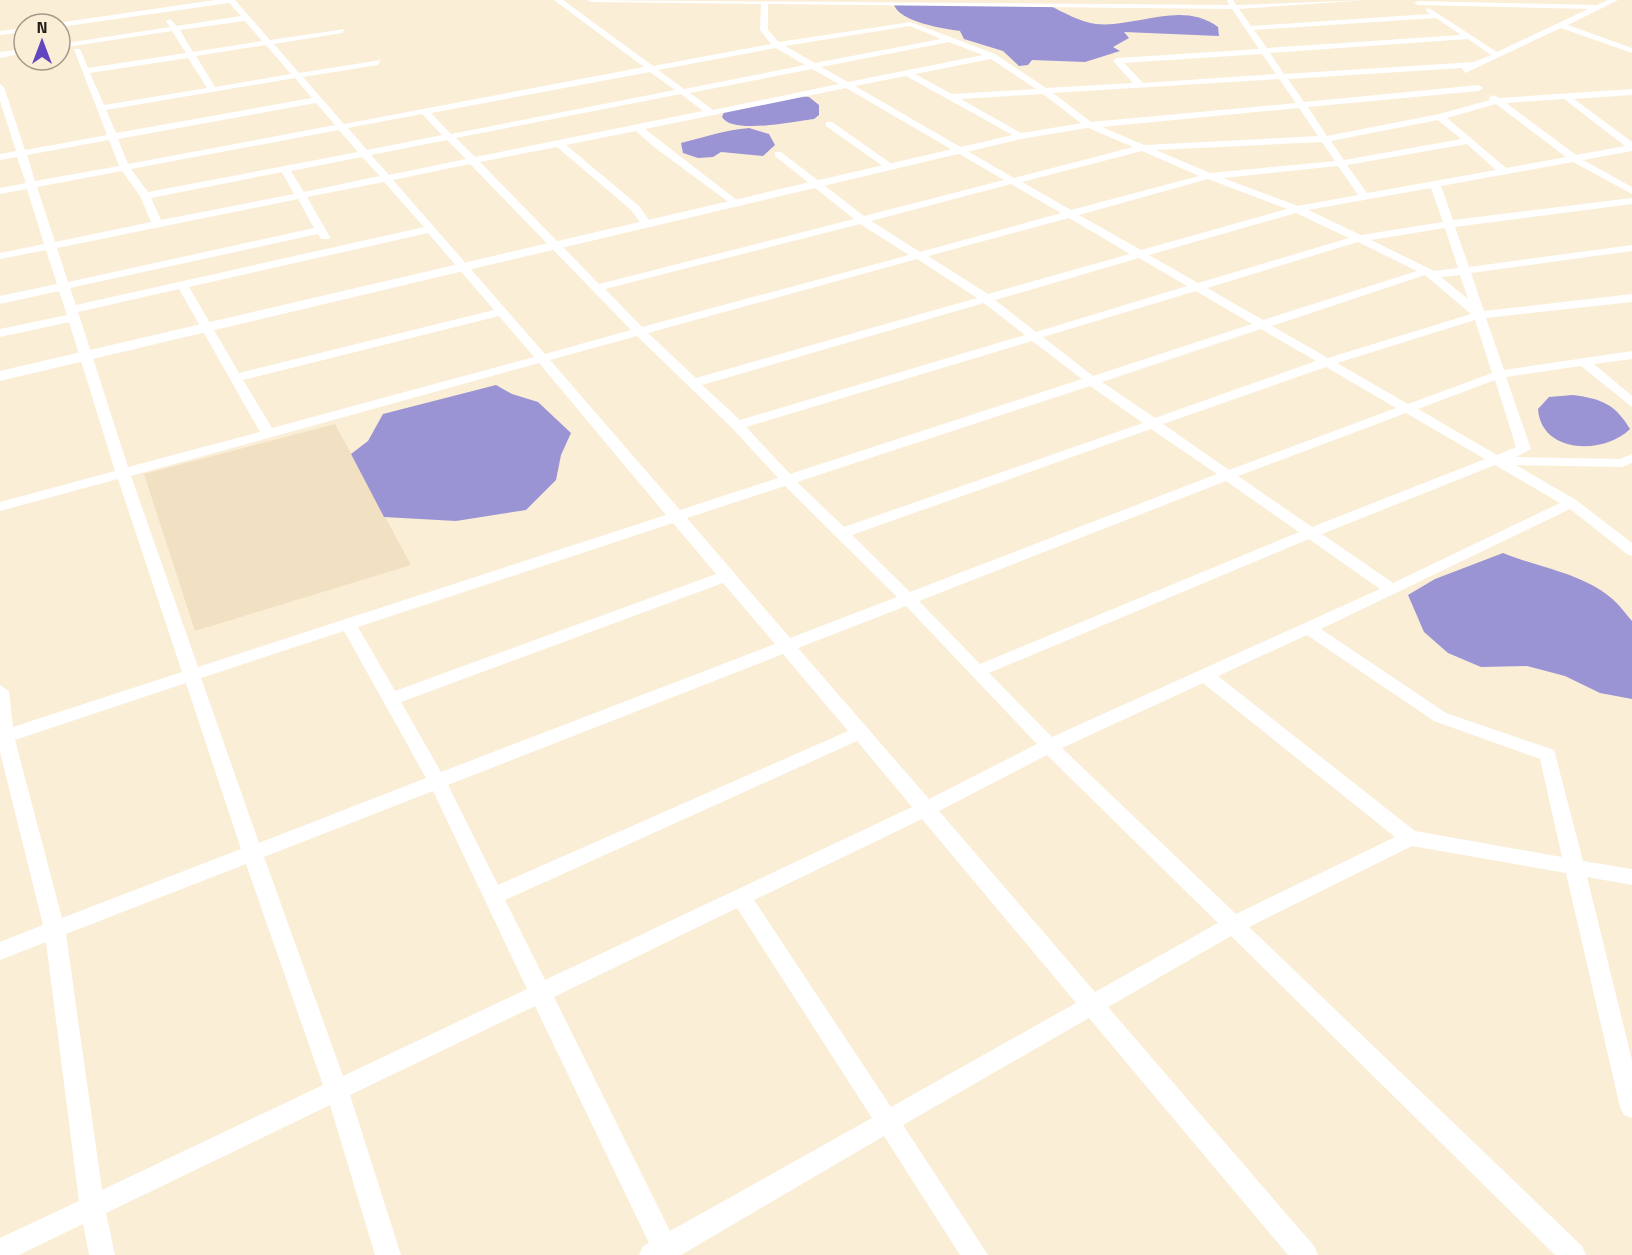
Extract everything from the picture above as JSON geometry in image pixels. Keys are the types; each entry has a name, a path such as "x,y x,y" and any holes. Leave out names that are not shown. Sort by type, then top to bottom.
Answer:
{"street":[{"path":"72,23 231,0 464,267 1305,1255"},
{"path":"558,0 654,68 710,112"},
{"path":"591,0 1175,3 1365,0"},
{"path":"1614,0 1459,73 1573,158 1632,191"},
{"path":"765,1 762,29 764,35 777,45 1571,503 1632,551"},
{"path":"1416,2 1599,7"},
{"path":"1416,2 1497,55"},
{"path":"1232,3 1363,195"},
{"path":"163,10 212,89"},
{"path":"1249,28 1437,16"},
{"path":"72,44 246,18"},
{"path":"0,191 777,45 911,24 992,56 1089,125 1209,176 1297,209 1430,273 1480,315"},
{"path":"1561,25 1632,51"},
{"path":"87,71 342,31"},
{"path":"1140,86 1117,61 1469,37"},
{"path":"145,196 365,154 681,89 953,39"},
{"path":"77,51 125,168 145,196 157,224"},
{"path":"0,256 992,56"},
{"path":"102,108 378,62"},
{"path":"950,97 1474,65"},
{"path":"907,72 1021,136"},
{"path":"0,87 2,101 32,185 123,473 253,855 337,1091 388,1255"},
{"path":"0,376 1021,136 1089,125 1264,111 1300,104 1479,88"},
{"path":"597,288 1141,148 1324,139 1440,117 1497,100 1632,92"},
{"path":"1618,93 1632,101"},
{"path":"1565,96 1632,147"},
{"path":"0,157 318,100"},
{"path":"424,111 508,199 558,245 640,332 737,425 787,480 908,599 1049,746 1573,1255"},
{"path":"1440,117 1504,171"},
{"path":"829,124 891,167"},
{"path":"638,127 657,145 734,204"},
{"path":"0,507 1209,176 1341,163 1469,141"},
{"path":"558,143 635,208 647,224"},
{"path":"694,383 1297,209 1632,147"},
{"path":"778,154 808,176 814,185 862,220 986,299 1092,381 1392,590"},
{"path":"285,169 334,251"},
{"path":"976,672 1310,533 1499,461 1524,449 1435,183"},
{"path":"737,425 1358,239 1450,224 1632,201"},
{"path":"0,333 182,285 430,229"},
{"path":"0,300 321,230"},
{"path":"3,737 1263,325 1430,273 1466,271 1632,248"},
{"path":"182,285 268,434"},
{"path":"840,534 1327,362 1480,315 1632,298"},
{"path":"236,378 502,312"},
{"path":"0,951 253,855 1228,475 1500,375 1632,355"},
{"path":"1584,362 1632,403"},
{"path":"1499,461 1629,463"},
{"path":"0,1251 924,810 1049,746 1392,590 1571,503"},
{"path":"391,699 726,576"},
{"path":"348,624 438,783 542,993 662,1253 1233,925 1410,838"},
{"path":"1308,628 1440,717 1548,755 1632,1107"},
{"path":"1205,675 1410,838 1632,878"},
{"path":"0,691 3,737 55,930 92,1207 102,1255"},
{"path":"494,896 859,733"},
{"path":"741,897 975,1255"}],"shaded area":[{"path":"894,5 1049,5 1078,19 1096,24 1174,15 1189,16 1204,19 1218,27 1219,36 1124,32 1129,38 1113,47 1120,51 1085,62 1032,60 1028,65 1019,66 1003,51 964,39 960,31 924,24 905,16"},
{"path":"800,96 809,97 819,105 819,115 814,119 751,126 728,122 722,117 724,112"},
{"path":"749,128 769,134 775,145 763,156 721,152 713,157 698,158 683,153 681,143"},
{"path":"496,385 512,394 538,402 571,433 561,455 556,480 526,510 456,521 384,517 351,454 368,441 383,414"},
{"path":"1573,395 1592,398 1607,404 1619,414 1630,429 1605,443 1590,446 1575,446 1550,435 1542,424 1538,409 1549,397"},
{"path":"335,424 411,565 195,631 144,474"},
{"path":"1503,553 1586,582 1619,605 1632,621 1632,699 1600,693 1565,676 1527,666 1481,667 1448,653 1424,632 1408,595 1435,579"}]}
